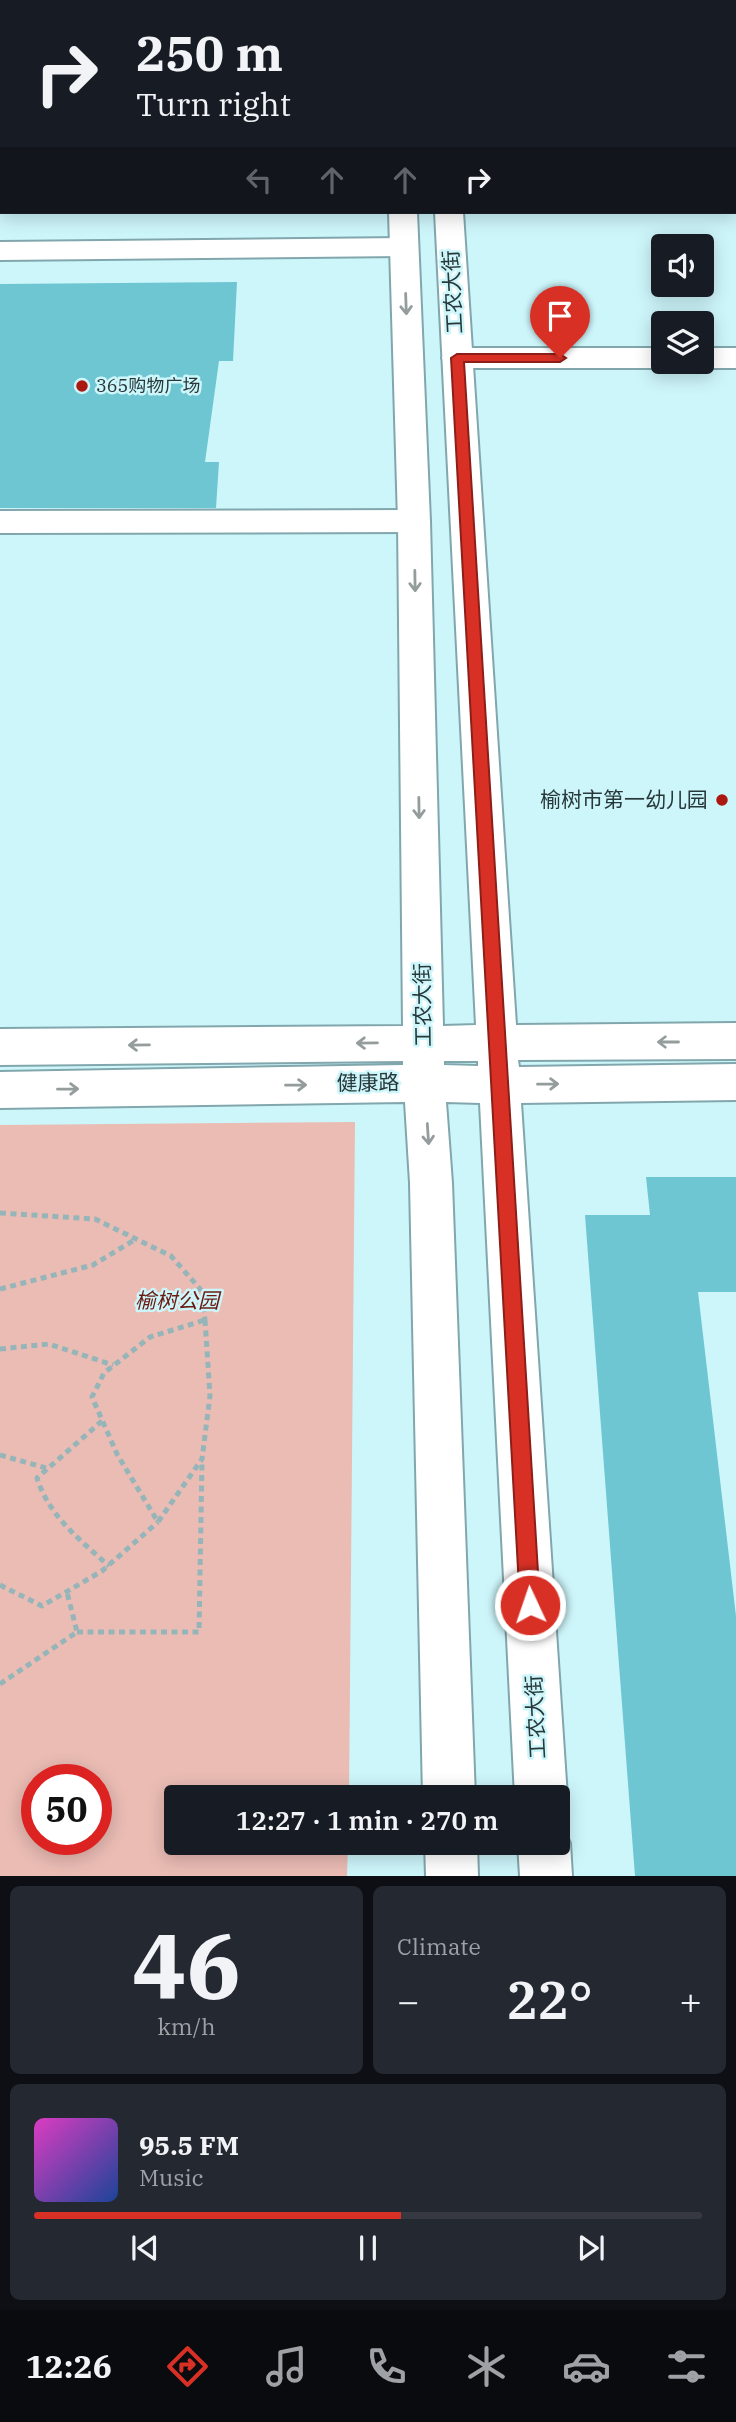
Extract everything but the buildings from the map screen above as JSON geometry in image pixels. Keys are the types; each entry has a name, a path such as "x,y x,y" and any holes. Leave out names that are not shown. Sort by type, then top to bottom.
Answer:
{"main road":[{"name":"工农大街","path":"449,214 540,1785"},
{"name":"工农大街","path":"403,229 414,521 424,1083 432,1197 449,1785"},
{"path":"0,251 403,229"},
{"path":"457,358 651,358"},
{"path":"714,358 736,358"},
{"path":"0,522 414,521"},
{"name":"健康路","path":"0,1047 736,1041"},
{"name":"健康路","path":"0,1090 424,1083 500,1085 736,1082"},
{"path":"451,1855 452,1876"},
{"path":"545,1855 546,1876"}],"path":[{"path":"0,1213 95,1219 171,1256 201,1290 210,1396 202,1459 199,1632 77,1632 0,1684"},
{"path":"0,1289 93,1265 136,1239"},
{"path":"158,1522 117,1454 92,1397 104,1373 150,1337 205,1320"},
{"path":"0,1349 49,1343 113,1365"},
{"path":"102,1421 37,1478 41,1496 69,1529 108,1566"},
{"path":"0,1455 47,1468"},
{"path":"0,1585 42,1606 67,1592 108,1566 158,1522 202,1459"},
{"path":"67,1592 77,1632"}],"green space":[{"name":"榆树公园","path":"355,1122 349,1785 164,1785 164,1855 348,1855 347,1876 0,1876 0,1125"}],"place":[{"name":"365购物广场","path":"82,386"},
{"name":"榆树市第一幼儿园","path":"722,800"}],"route":[{"path":"530,1605 457,358 560,358"}]}
